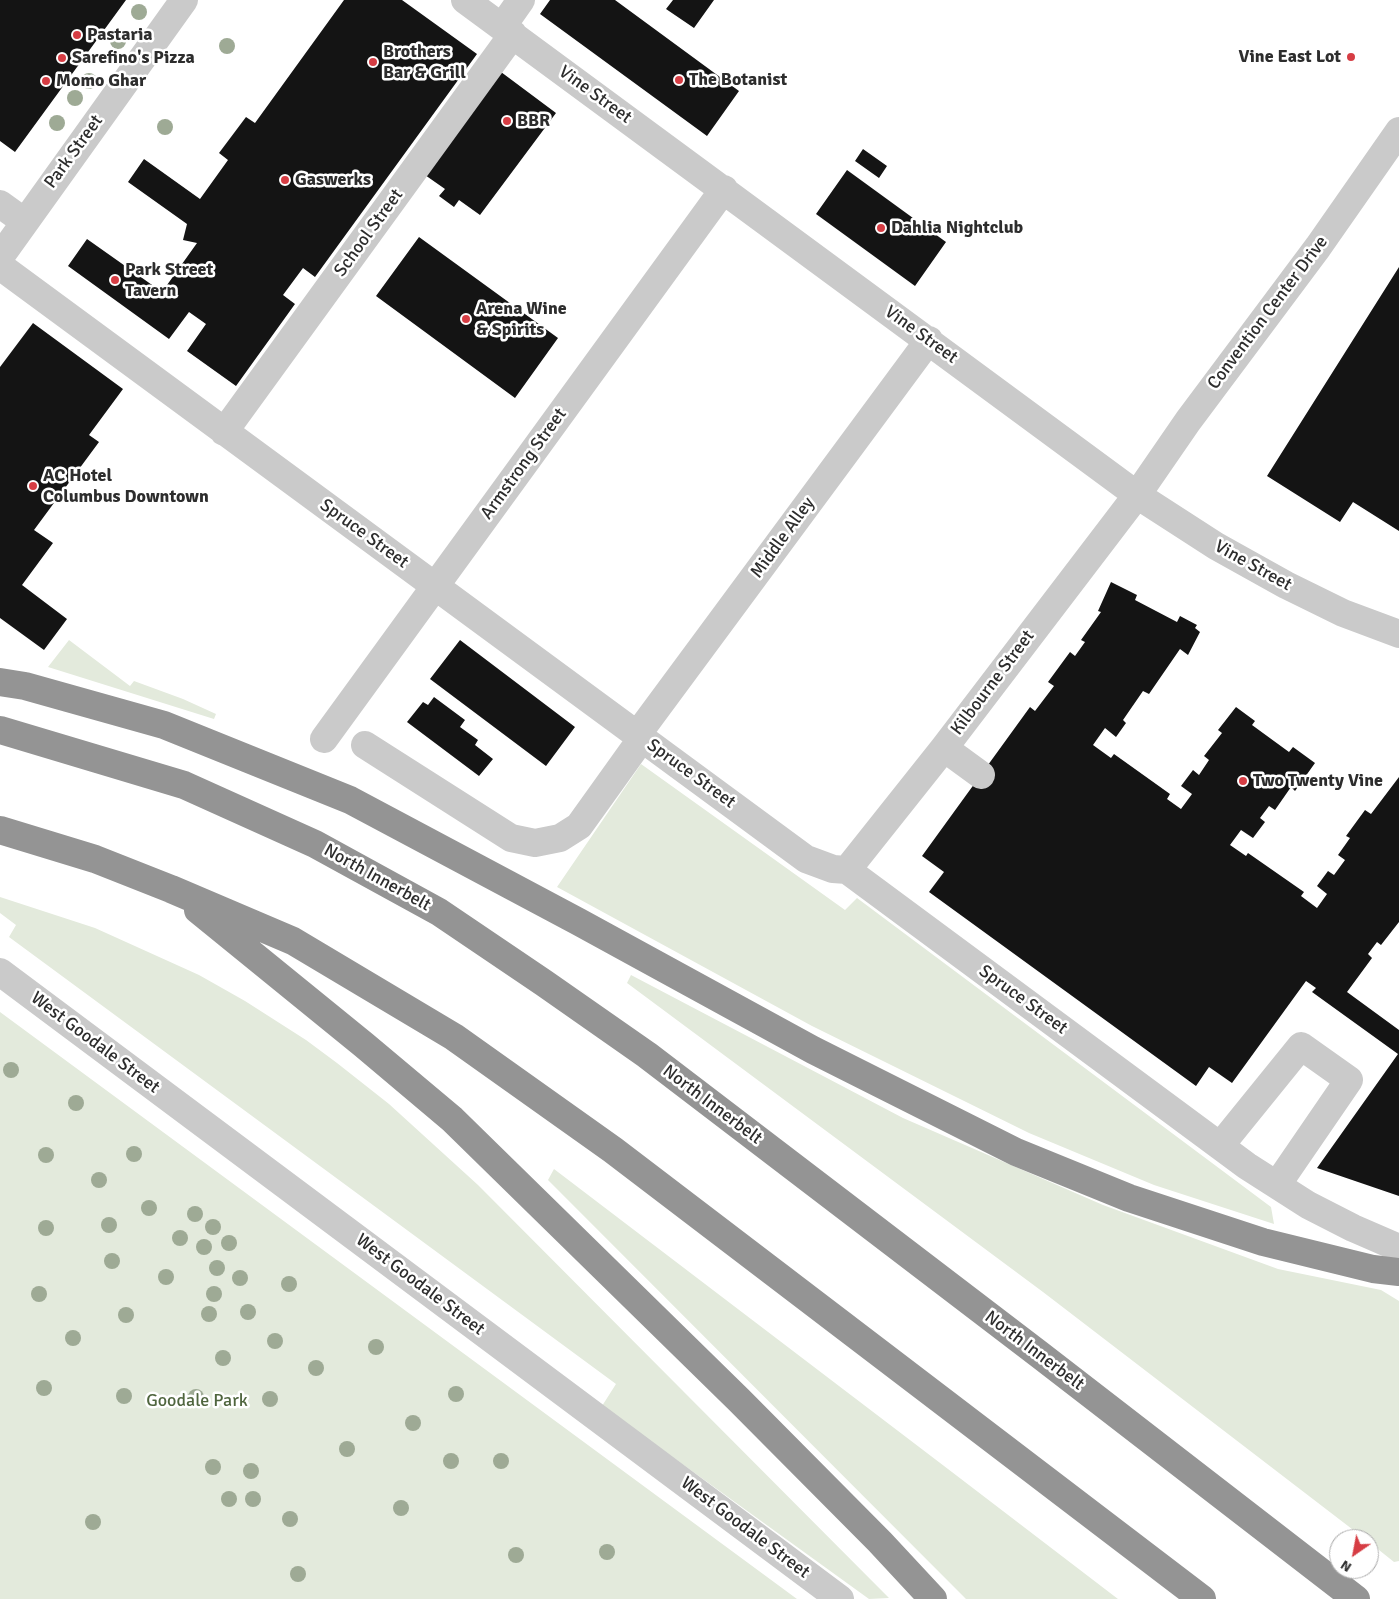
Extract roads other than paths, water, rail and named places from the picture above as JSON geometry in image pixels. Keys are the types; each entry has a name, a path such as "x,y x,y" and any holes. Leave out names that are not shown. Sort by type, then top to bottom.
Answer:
{"highway":[{"path":"0,682 25,686 164,724 350,800 570,917 813,1050 1016,1152 1129,1198 1263,1242 1373,1269 1399,1272"},
{"name":"North Innerbelt","path":"0,730 184,785 315,844 439,912 646,1055 1356,1599"},
{"path":"0,830 95,859 293,941 454,1038 613,1150 1202,1599"},
{"path":"171,889 364,1045 452,1119 739,1400 880,1542 933,1599"}],"street":[{"name":"Park Street","path":"0,257 184,0"},
{"name":"Vine Street","path":"465,0 1137,495 1216,546 1286,585 1343,612 1399,634"},
{"name":"School Street","path":"224,432 507,30 521,0"},
{"name":"Convention Center Drive","path":"1137,495 1188,421 1318,247 1399,131"},
{"name":"Armstrong Street","path":"324,739 724,189"},
{"path":"0,204 25,222"},
{"name":"Spruce Street","path":"0,266 806,859 833,869 847,870 1247,1166 1308,1205 1399,1248"},
{"name":"Middle Alley","path":"365,745 511,838 536,843 560,838 579,826 640,737 929,340"},
{"name":"Kilbourne Street","path":"847,870 944,748 1137,495"},
{"path":"944,748 981,775"},
{"name":"West Goodale Street","path":"0,972 840,1599"},
{"path":"1220,1146 1301,1046 1349,1080 1277,1185"}],"place":[{"name":"Pastaria","path":"77,35"},
{"name":"Vine East Lot","path":"1351,57"},
{"name":"Sarefino's Pizza","path":"62,58"},
{"name":"Brothers Bar & Grill","path":"373,62"},
{"name":"The Botanist","path":"679,80"},
{"name":"Momo Ghar","path":"46,81"},
{"name":"BBR","path":"507,121"},
{"name":"Gaswerks","path":"285,180"},
{"name":"Dahlia Nightclub","path":"881,228"},
{"name":"Park Street Tavern","path":"115,280"},
{"name":"Arena Wine & Spirits","path":"466,319"},
{"name":"AC Hotel Columbus Downtown","path":"33,486"},
{"name":"Two Twenty Vine","path":"1243,781"}],"park label":[{"name":"Goodale Park","path":"197,1401"}]}
